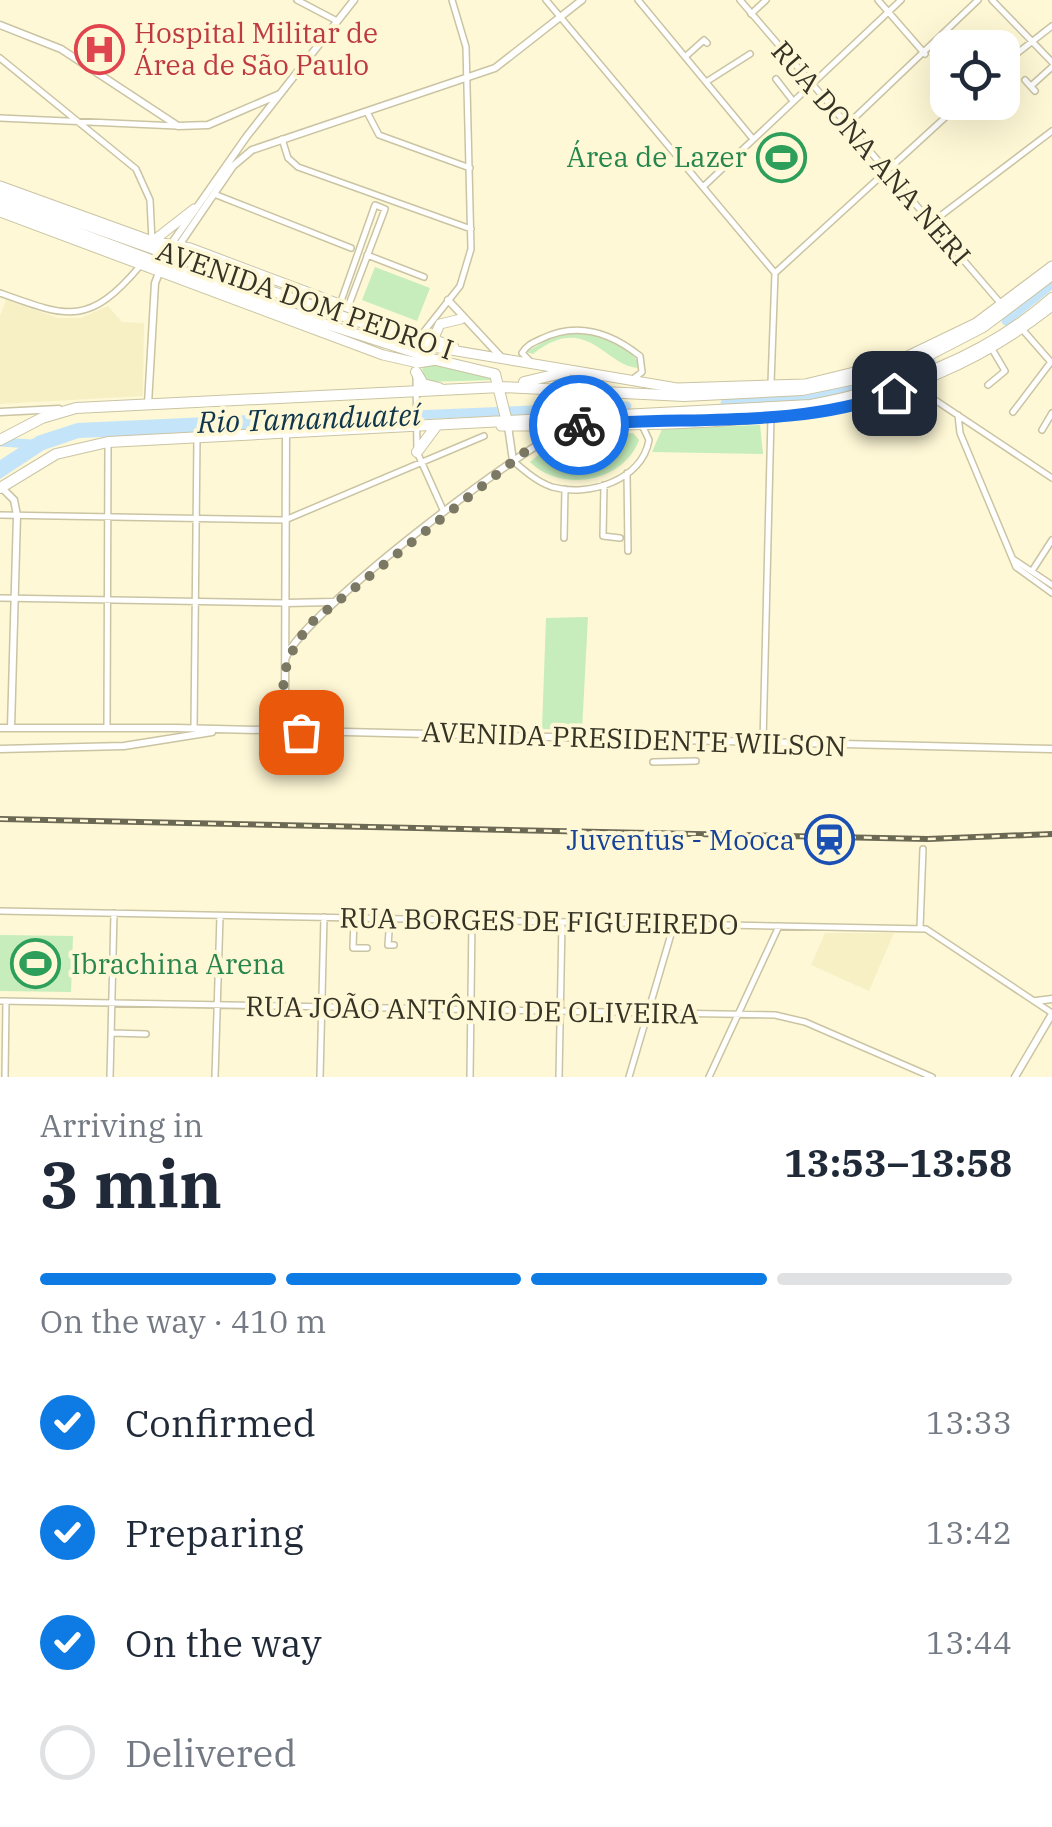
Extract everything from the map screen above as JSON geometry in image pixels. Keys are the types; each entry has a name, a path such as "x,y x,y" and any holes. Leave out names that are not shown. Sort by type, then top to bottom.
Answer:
{"highway":[{"path":"508,423 500,387 491,370 426,350 428,387 455,389 500,387 514,387 704,396 788,392 890,370 958,340 1052,275"},
{"path":"0,487 56,454 108,442 752,411 847,398 916,378 964,357 1052,298"},
{"path":"514,387 566,372"},
{"path":"0,440 76,408 414,397 455,389"},
{"path":"419,458 438,426"}],"main road":[{"path":"148,404 160,269 247,136 354,0"},
{"path":"147,243 167,234 252,150 466,79 508,61 582,0"},
{"path":"0,26 61,49 178,126 208,125 281,94"},
{"path":"254,105 267,112"},
{"path":"247,136 252,150"},
{"name":"AVENIDA DOM PEDRO I","path":"0,186 147,243"},
{"name":"AVENIDA DOM PEDRO I","path":"0,194 285,283 426,350"},
{"name":"AVENIDA DOM PEDRO I","path":"0,203 273,317 383,356 426,350"},
{"path":"173,249 194,209"},
{"name":"AVENIDA DOM PEDRO I","path":"0,212 140,266 160,269 363,337 629,382 698,389 833,379 895,362 961,332 1002,306 1052,266"},
{"name":"AVENIDA DOM PEDRO I","path":"173,249 304,302 342,311"},
{"path":"285,283 304,302"},
{"path":"448,300 459,316 508,362"},
{"path":"513,461 508,423 771,418 852,406 914,386 992,349 1052,306"},
{"path":"310,319 342,311 363,337"},
{"path":"273,317 294,313"},
{"path":"426,350 440,318 459,316"},
{"path":"0,412 76,408"},
{"path":"286,657 312,622 334,602 445,513 543,440 580,424"},
{"path":"273,732 282,726 284,709 286,435"},
{"path":"0,487 14,500 17,516 16,728"},
{"path":"303,602 310,607 312,622"},
{"path":"285,603 334,602"},
{"path":"284,709 292,728 301,732"},
{"name":"AVENIDA PRESIDENTE WILSON","path":"0,728 194,728 1052,749"},
{"path":"87,746 103,736 107,728"},
{"name":"AVENIDA PRESIDENTE WILSON","path":"0,749 110,747 216,730"},
{"path":"103,736 110,747"},
{"path":"1036,1001 1052,995"},
{"path":"1015,1077 1052,1014"}],"street":[{"path":"297,0 338,21"},
{"path":"445,513 419,458 414,397 426,350 448,300 466,275 472,230 463,33 452,0"},
{"path":"546,0 775,272 771,386"},
{"path":"638,0 753,139"},
{"path":"644,7 652,0"},
{"name":"RUA DONA ANA NERI","path":"740,0 1002,306"},
{"path":"752,14 766,0"},
{"path":"878,0 925,54"},
{"path":"704,186 902,0"},
{"path":"848,125 978,0"},
{"path":"992,0 1052,65 1033,89 1025,80"},
{"path":"1020,51 1052,26"},
{"path":"685,57 704,40 708,44"},
{"path":"706,82 750,54"},
{"path":"0,58 142,175 150,200 147,243"},
{"path":"776,80 794,101"},
{"path":"367,112 380,135 470,168"},
{"path":"0,118 178,126"},
{"path":"775,272 942,120"},
{"path":"932,223 1052,131"},
{"path":"282,140 288,158 298,167 472,230"},
{"path":"210,192 351,248"},
{"path":"375,205 385,209 342,311 355,260 375,205"},
{"path":"362,240 372,244"},
{"path":"368,255 424,277"},
{"path":"355,260 364,263"},
{"path":"0,293 43,308 81,314 104,303 140,266"},
{"path":"1013,412 1051,363 1022,329"},
{"path":"551,369 527,360 522,350 558,330 592,330 622,342 640,356 642,372 629,382"},
{"path":"988,386 1006,371 992,349"},
{"path":"914,386 1052,478"},
{"path":"958,415 960,433 1011,558 1052,593"},
{"path":"762,742 771,418"},
{"path":"1042,430 1051,418"},
{"path":"513,461 536,480 566,489 604,486 627,473 648,447 640,422"},
{"path":"0,515 286,520 419,458 484,436"},
{"path":"194,728 197,438"},
{"path":"107,728 108,442"},
{"path":"627,473 628,551"},
{"path":"604,486 603,536 620,538"},
{"path":"564,538 566,489"},
{"path":"1030,574 1052,540"},
{"path":"1030,574 1052,584"},
{"path":"0,598 285,603"},
{"path":"653,762 696,760"},
{"path":"923,849 920,928 1052,1014"},
{"name":"RUA BORGES DE FIGUEIREDO","path":"0,911 920,928"},
{"path":"110,1077 114,912"},
{"path":"215,1077 220,916"},
{"path":"320,1077 324,916"},
{"path":"354,918 353,948 366,948"},
{"path":"390,918 388,944 394,945"},
{"path":"470,1077 472,920"},
{"path":"559,1077 562,922"},
{"path":"630,1077 674,924"},
{"path":"709,1077 779,926"},
{"path":"3,1001 6,1077"},
{"name":"RUA JOÃO ANTÔNIO DE OLIVEIRA","path":"3,1001 738,1014 796,1019 932,1077"},
{"path":"112,1033 146,1034"}],"shaded area":[{"path":"6,300 58,318 81,318 108,306 122,322 144,323 143,396 0,404 0,316"},
{"path":"825,933 894,933 869,991 811,965"}],"green space":[{"path":"375,267 430,288 417,321 362,300"},
{"path":"583,331 625,347 640,363 639,368 581,339 568,338 552,342 533,354 526,352 561,332"},
{"path":"428,364 487,373 493,380 426,382 422,369"},
{"path":"760,425 763,454 652,452 662,429"},
{"path":"633,433 639,440 631,455 620,466 590,479 558,478 530,462 554,442 572,436"},
{"path":"588,617 582,730 542,729 546,618"},
{"name":"Ibrachina Arena","path":"0,935 73,936 71,992 0,991"}],"water":[{"name":"Rio Tamanduateí","path":"398,408 398,424 79,438 44,450 0,479 0,460 37,436 77,423"}],"waterway":[{"name":"Rio Tamanduateí","path":"1006,321 1052,284"},
{"name":"Rio Tamanduateí","path":"725,403 831,393 882,381 932,362"},
{"name":"Rio Tamanduateí","path":"390,416 627,406"},
{"path":"0,442 32,444"}],"railway":[{"path":"0,819 928,839 1052,834"}],"way so far":[{"path":"301,732 292,728 284,709 286,657 312,622 531,447 579,425"}],"place":[{"name":"Hospital Militar de Área de São Paulo","path":"99,49"},
{"name":"Área de Lazer","path":"782,157"},
{"name":"Juventus - Mooca","path":"830,840"},
{"name":"Ibrachina Arena","path":"36,964"}],"route":[{"path":"579,425 771,418 831,410 894,393"}]}
